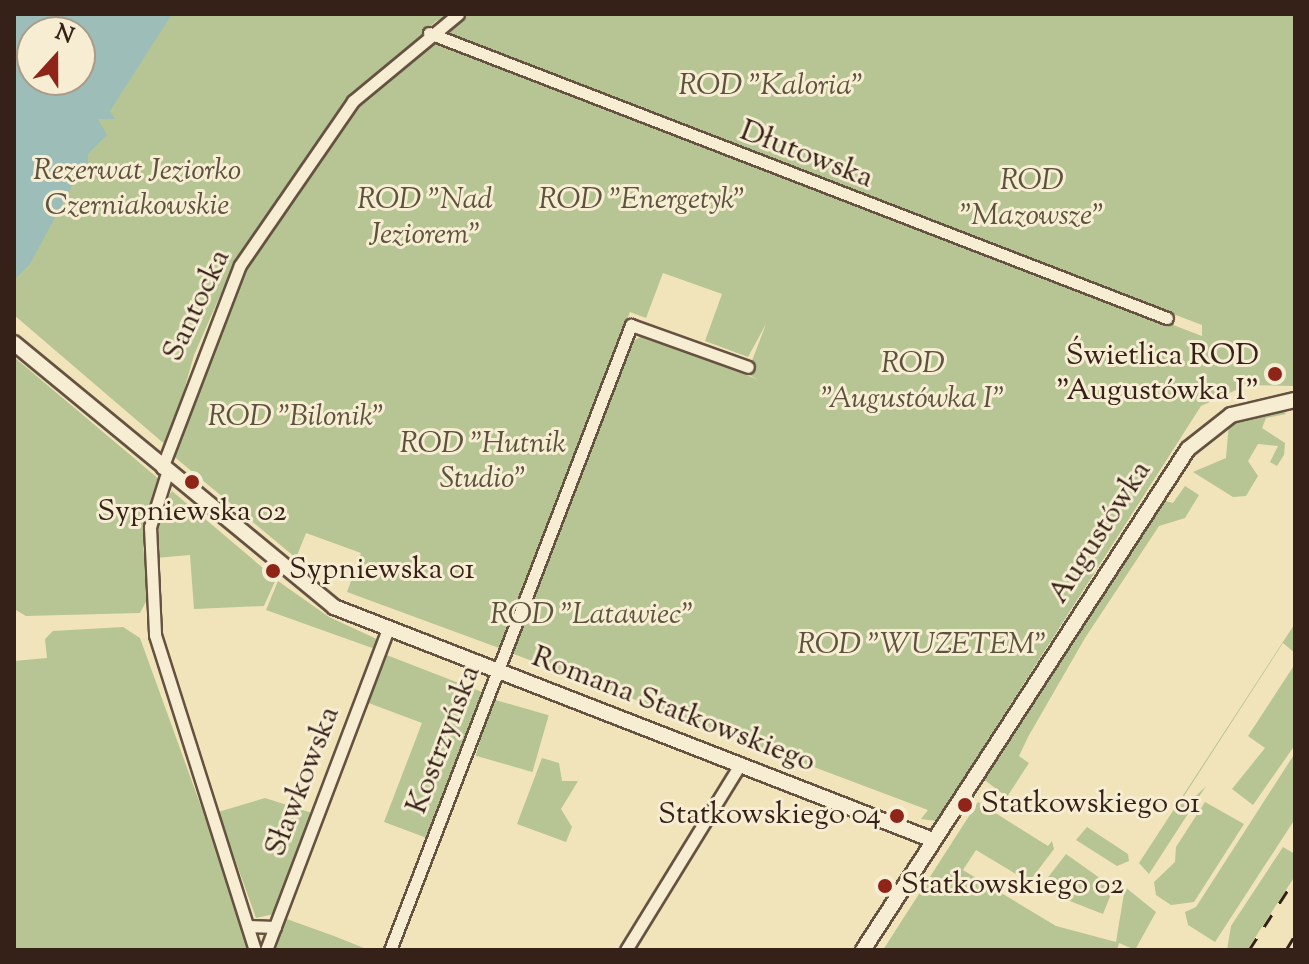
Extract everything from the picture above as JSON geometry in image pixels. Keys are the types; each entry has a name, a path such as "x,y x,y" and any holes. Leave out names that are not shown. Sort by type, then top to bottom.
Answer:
{"street":[{"name":"Santocka","path":"255,950 155,635 150,527 197,361 240,265 348,108 429,33 458,14"},
{"name":"Dłutowska","path":"429,33 1167,318"},
{"name":"Kostrzyńska","path":"390,950 633,324 748,367"},
{"name":"Romana Statkowskiego","path":"14,343 311,593 387,631 933,840"},
{"name":"Augustówka","path":"863,950 1188,449 1231,415 1295,400"},
{"name":"Sławkowska","path":"266,950 387,631"},
{"path":"626,950 740,765"},
{"path":"248,926 275,927"}],"green space":[{"name":"Rezerwat Jeziorko Czerniakowskie","path":"14,14 453,14 436,21 349,104 233,266 194,355 168,447 14,315"},
{"path":"470,14 1295,14 1295,386 1247,385 1201,406 936,821 921,819 928,810 511,653 633,341 644,335 759,380 747,374 766,324 748,357 705,341 722,294 663,273 646,318 630,312 499,648 347,592 361,553 306,533 296,558 171,454 252,256 351,111 427,40 1202,336 1202,325 436,34"},
{"path":"14,357 160,480 143,547 150,594 140,613 26,616 14,609"},
{"path":"1282,409 1286,414 1266,418 1262,428 1285,443 1284,455 1277,466 1270,462 1278,446 1258,444 1248,461 1258,476 1246,496 1233,497 1193,472 1226,458 1229,423"},
{"path":"1185,486 1199,495 1185,518 1159,526 1085,638 1028,737 1019,756 1029,763 1007,797 982,778 1162,500 1173,503"},
{"path":"172,491 276,579 264,606 194,609 190,555 156,558 158,514"},
{"path":"278,581 329,617 379,640 375,649 266,610"},
{"path":"1294,625 1295,653 1283,643 1184,796 1191,801 1206,786 1149,874 1139,863"},
{"path":"123,627 140,638 253,950 14,950 14,661 47,658 45,639 53,631"},
{"path":"384,654 482,692 427,838 384,822 422,723 366,702"},
{"path":"1295,664 1295,745 1253,805 1232,789 1265,748 1248,736"},
{"path":"492,699 549,715 532,772 476,756"},
{"path":"1295,753 1295,819 1215,942 1188,925 1185,912 1196,907"},
{"path":"542,758 559,763 562,781 578,781 561,809 572,827 566,842 517,824"},
{"path":"265,798 312,813 274,914 256,918 218,812"},
{"path":"978,802 1048,846 1052,841 1054,849 1029,882 976,850 963,870 1056,926 1116,942 1125,887 1156,912 1135,950 1119,943 1117,950 883,950"},
{"path":"1205,802 1244,824 1194,902 1171,905 1156,895 1154,882 1175,862 1176,847"},
{"path":"1087,827 1128,854 1129,861 1117,866 1076,840"},
{"path":"1283,847 1295,854 1295,876 1247,950 1227,950 1231,926"},
{"path":"1066,854 1111,886 1116,882 1103,914 1039,889"},
{"path":"284,918 334,936 369,950 271,950"}],"water":[{"path":"172,14 110,111 115,119 98,119 107,135 88,154 88,172 80,171 30,264 14,280 14,16"}],"railway":[{"path":"1249,950 1295,879"},
{"path":"1286,950 1295,935"}],"place":[{"name":"Świetlica ROD \"Augustówka I\"","path":"1275,374"},
{"name":"Sypniewska 02","path":"192,482"},
{"name":"Sypniewska 01","path":"273,571"},
{"name":"Statkowskiego 01","path":"965,805"},
{"name":"Statkowskiego 04","path":"897,816"},
{"name":"Statkowskiego 02","path":"885,886"}],"park label":[{"name":"ROD \"Kaloria\"","path":"771,87"},
{"name":"ROD \"Mazowsze\"","path":"1032,199"},
{"name":"ROD \"Energetyk\"","path":"642,201"},
{"name":"ROD \"Nad Jeziorem\"","path":"425,218"},
{"name":"ROD \"Augustówka I\"","path":"913,382"},
{"name":"ROD \"Bilonik\"","path":"296,418"},
{"name":"ROD \"Hutnik Studio\"","path":"483,462"},
{"name":"ROD \"Latawiec\"","path":"592,616"},
{"name":"ROD \"WUZETEM\"","path":"922,646"}]}
